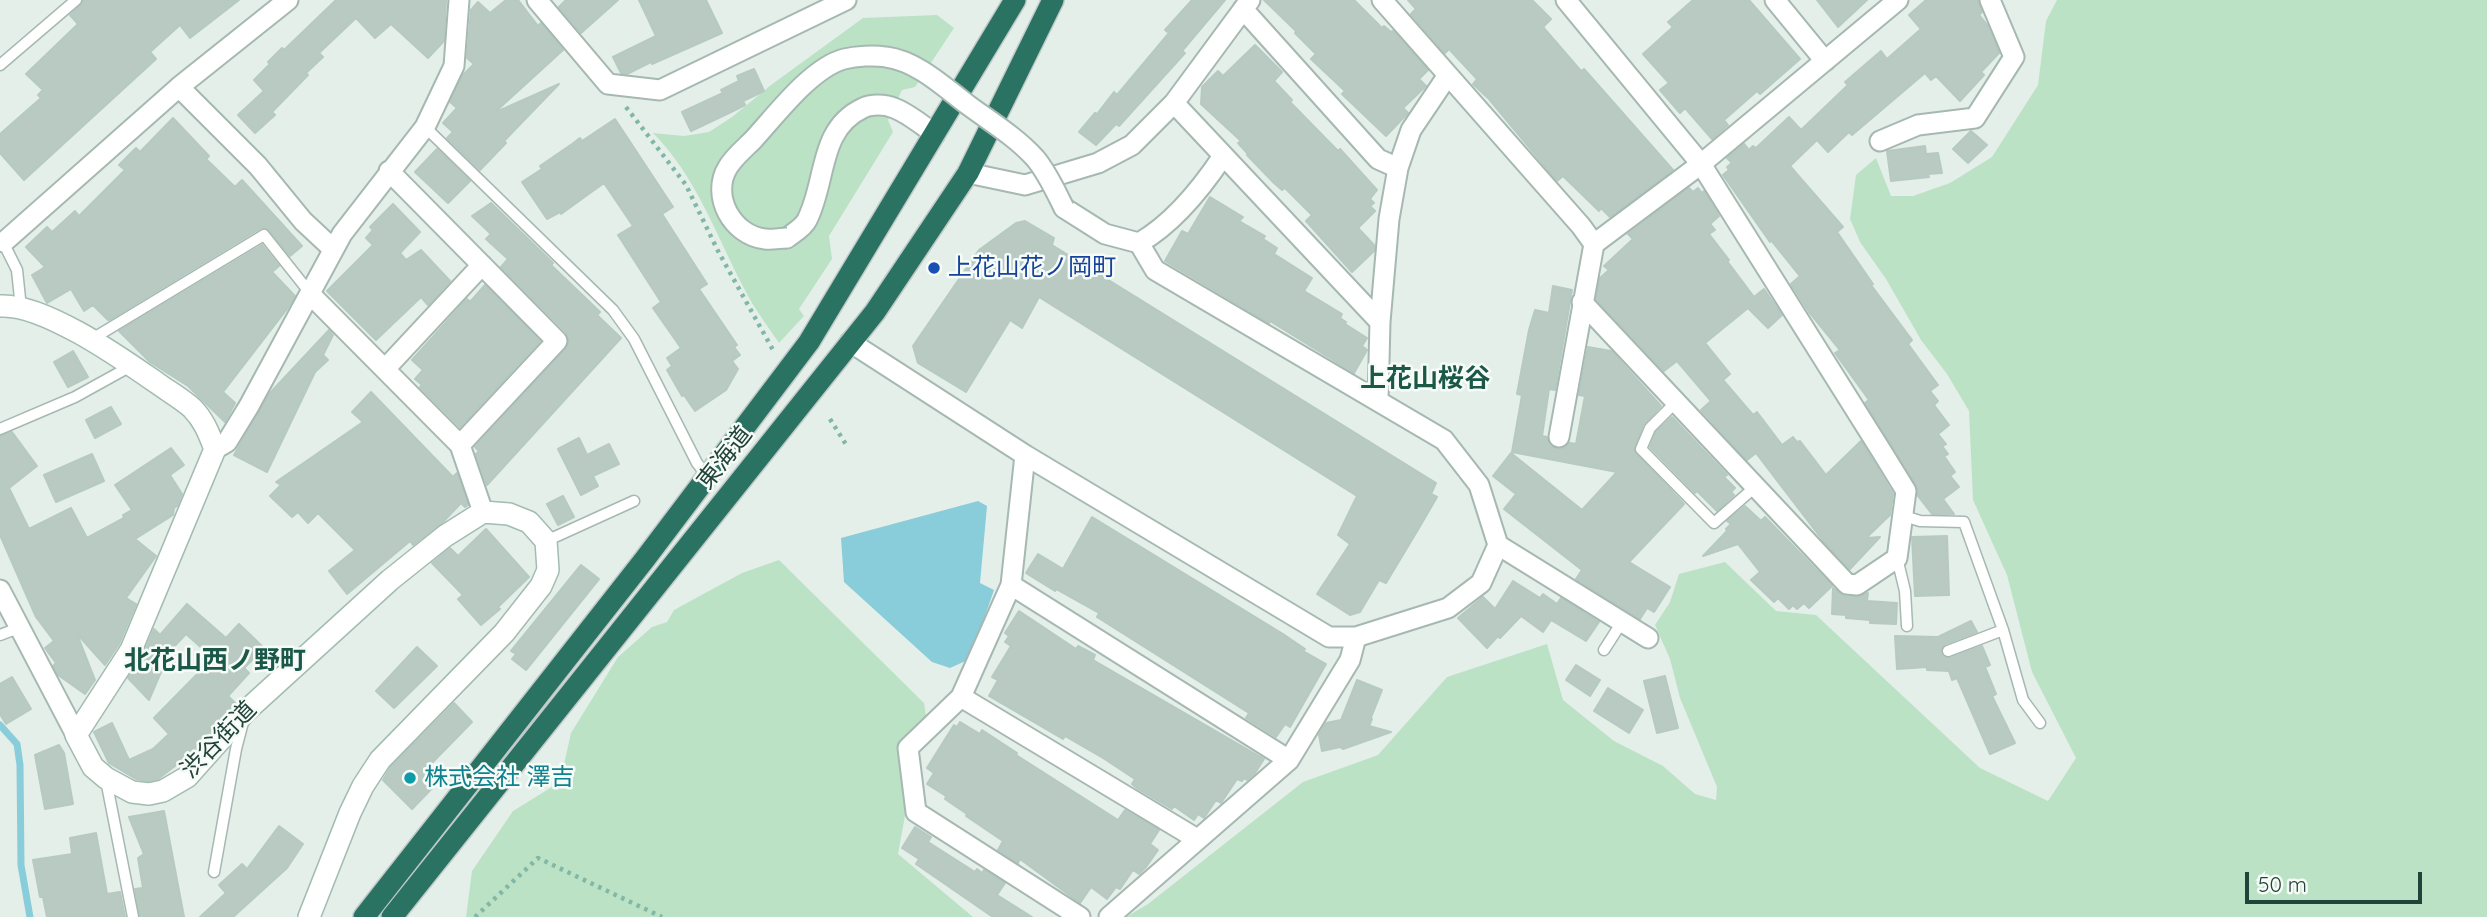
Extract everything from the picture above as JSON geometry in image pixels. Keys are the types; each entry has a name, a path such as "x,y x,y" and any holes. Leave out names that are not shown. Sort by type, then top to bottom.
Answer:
{"highway":[{"name":"東海道","path":"364,917 708,476 809,342 1014,0"},
{"name":"東海道","path":"392,917 875,312 968,173 1053,0"}],"main road":[{"path":"0,306 34,312 91,340 131,366 191,408 206,425 215,449 131,650 76,734"},
{"path":"317,912 363,786 380,760 505,634 541,586 548,570 546,541 529,522 509,514 483,512"},
{"name":"渋谷街道","path":"76,734 93,767 106,778 132,792 163,792 187,777 246,711 390,580 445,536 483,512"}],"street":[{"path":"2,239 179,87 288,0"},
{"path":"215,449 227,442 311,295 333,249 389,171 425,127 454,66 459,0"},
{"path":"537,0 608,85 660,90 846,0"},
{"path":"1382,0 1594,244"},
{"path":"1566,0 1701,164 1906,491 1897,558 1857,584 1847,584 1582,302"},
{"path":"1776,0 1825,61"},
{"path":"1559,437 1594,244 1701,164 1898,0"},
{"path":"1880,141 1918,125 1975,118 2014,57 1990,0"},
{"path":"968,173 1026,185 1098,163 1132,145 1174,103 1246,5 1378,159 1398,168"},
{"path":"935,134 894,107 870,105 852,113 839,125 828,149 817,197 805,224 787,238 764,239 744,232 730,218 723,202 722,184 728,167 824,68 843,59 853,58 888,57 909,64 1016,140 1036,159 1064,208 1105,234 1139,243 1156,270 1444,440 1479,485 1498,545 1648,638"},
{"path":"1377,401 1380,322 1398,168 1411,130 1448,75"},
{"path":"179,87 258,166 303,221 333,249"},
{"path":"1174,103 1380,322"},
{"path":"1139,243 1157,233 1203,186 1223,156"},
{"path":"389,171 557,341 460,445"},
{"path":"385,369 482,265"},
{"path":"311,295 460,445 483,512"},
{"path":"850,342 1025,455 1329,637 1356,637 1448,608 1481,583 1498,545"},
{"path":"1025,455 1011,585 961,697 908,748 916,812 1080,917"},
{"path":"1011,585 1289,760"},
{"path":"0,590 76,734"},
{"path":"1109,917 1289,760 1350,660 1356,637"},
{"path":"961,697 1197,839"}],"lane":[{"path":"0,65 76,0"},
{"path":"425,127 613,310 634,339 697,463 708,476"},
{"path":"91,340 264,235 311,295"},
{"path":"2,239 17,270 21,309"},
{"path":"0,429 75,397 131,366"},
{"path":"1675,403 1650,428 1641,449 1714,523 1755,487"},
{"path":"546,541 634,501"},
{"path":"1904,516 1920,521 1964,522 2003,631 2023,700 2040,723"},
{"path":"1897,558 1905,591 1908,626"},
{"path":"1604,650 1622,622"},
{"path":"0,635 21,627"},
{"path":"1948,651 2003,631"},
{"path":"214,872 236,749 246,711"},
{"path":"106,778 133,917"}],"path":[{"path":"608,85 686,185 718,251 773,350"},
{"path":"830,419 847,446"},
{"path":"475,917 538,858 662,917"}],"green space":[{"path":"2057,0 2487,0 2487,917 1126,917 1148,904 1303,782 1378,755 1447,677 1547,644 1563,700 1614,741 1663,766 1695,794 1716,800 1717,787 1680,698 1670,659 1655,625 1670,602 1679,574 1725,562 1776,611 1816,615 1980,768 2048,801 2076,758 2032,672 2007,575 1973,500 1969,411 1860,242 1850,219 1856,175 1876,158 1891,196 1913,196 1950,183 1992,157 2038,85 2046,21"},
{"path":"937,15 954,28 915,87 902,90 888,120 893,132 829,236 832,259 799,309 804,316 779,343 750,299 694,188 653,133 684,136 709,132 863,18"},
{"path":"779,560 924,703 926,716 898,744 907,805 898,854 973,917 466,917 472,871 513,811 560,782 571,733 618,657 652,627 667,622 674,610 742,573"}],"water":[{"path":"978,501 987,506 980,583 994,590 970,659 950,668 932,662 844,582 841,538"}],"building":[{"path":"83,0 239,0 190,38 180,25 150,52 156,59 24,180 0,153 0,134 41,98 38,95 43,90 26,74 78,24 70,15"},
{"path":"336,0 446,0 444,41 428,58 391,24 375,38 356,18 319,53 323,57 272,112 275,115 255,133 238,115 264,91 254,80 282,48 284,50"},
{"path":"506,0 518,0 538,26 541,23 563,50 494,113 559,84 480,170 447,138 453,132 443,123 457,108 450,102 463,75 474,64 467,58 471,10 478,2 490,13"},
{"path":"566,0 618,0 581,33 559,7"},
{"path":"639,0 706,0 722,33 627,74 621,73 613,57 656,36"},
{"path":"1192,0 1225,0 1182,51 1185,53 1119,126 1116,124 1096,145 1079,132 1114,92 1117,95 1169,33 1165,30"},
{"path":"1264,0 1354,0 1382,28 1384,26 1393,31 1428,70 1419,79 1426,86 1403,108 1408,113 1386,136 1342,94 1345,91 1311,59 1316,54"},
{"path":"1408,0 1532,0 1551,19 1543,27 1673,170 1610,217 1601,208 1599,211 1563,176 1557,181 1489,99 1473,84 1477,79 1449,49 1445,53 1411,14 1416,9"},
{"path":"1693,0 1749,0 1800,59 1760,94 1757,91 1724,120 1728,125 1712,139 1685,108 1680,113 1660,90 1669,83 1643,54 1673,27 1668,22"},
{"path":"1817,0 1867,0 1838,27"},
{"path":"1926,0 1978,0 1982,12 1979,15 1988,26 1999,53 1981,72 1984,75 1960,101 1936,76 1931,80 1925,73 1852,135 1849,132 1828,152 1817,140 1790,166 1843,227 1837,232 1873,284 1871,285 1912,340 1908,344 1938,385 1930,391 1938,401 1934,405 1949,425 1938,434 1946,444 1942,446 1948,454 1944,456 1955,472 1950,476 1959,487 1943,499 1954,514 1932,514 1918,496 1916,485 1865,403 1869,400 1835,353 1840,350 1809,312 1791,284 1800,276 1771,240 1770,242 1723,175 1732,163 1727,158 1744,144 1749,150 1753,146 1756,148 1789,117 1801,130 1848,85 1845,82 1881,51 1887,59 1921,29 1909,15"},
{"path":"1255,45 1282,72 1274,81 1292,100 1290,102 1338,151 1340,149 1377,190 1370,199 1374,203 1370,206 1375,211 1358,228 1374,245 1374,251 1352,272 1306,221 1312,215 1285,188 1282,190 1274,183 1247,155 1238,143 1241,141 1201,104 1202,87 1218,71 1223,76"},
{"path":"754,69 764,91 743,101 745,105 691,131 682,112 723,93 721,90 739,81 737,76"},
{"path":"173,118 209,156 206,159 235,187 242,180 302,246 290,256 269,230 261,228 108,320 93,305 84,311 71,289 47,303 32,275 45,267 26,247 47,227 52,232 75,211 79,216 125,170 119,165 136,148 140,152"},
{"path":"615,119 673,207 662,214 707,284 699,289 737,345 734,347 740,355 732,361 738,369 726,390 695,411 684,395 682,396 667,370 672,366 667,358 681,348 653,308 661,302 618,235 633,226 604,183 561,214 560,212 547,219 522,182 580,138 582,141"},
{"path":"1971,131 1987,145 1968,163 1953,149"},
{"path":"1925,146 1926,154 1938,153 1942,173 1891,181 1887,151"},
{"path":"437,149 470,181 448,203 415,172"},
{"path":"1689,188 1693,192 1698,188 1702,193 1704,191 1719,216 1710,224 1715,230 1709,234 1729,260 1727,261 1754,297 1764,289 1782,315 1768,328 1748,308 1705,343 1730,374 1723,380 1753,415 1757,412 1782,445 1793,437 1797,442 1800,441 1826,475 1861,441 1893,494 1890,515 1866,538 1880,537 1850,569 1824,542 1756,453 1747,460 1701,410 1711,401 1677,361 1664,371 1596,299 1600,278 1609,270 1604,266 1633,239 1628,234"},
{"path":"1210,197 1243,217 1239,221 1265,236 1263,239 1277,248 1274,254 1312,278 1304,291 1342,314 1340,318 1345,324 1367,338 1362,346 1367,350 1354,373 1165,261 1182,231 1188,234"},
{"path":"491,203 553,263 551,265 600,312 597,315 621,338 487,485 476,454 479,451 475,447 569,343 566,332 501,267 508,259 486,239 491,234 472,216"},
{"path":"393,204 420,232 400,253 406,260 421,250 450,281 428,305 421,297 376,340 327,291 373,245 366,238 373,230 370,227"},
{"path":"1025,221 1054,238 1052,245 1436,483 1431,494 1437,497 1419,528 1386,583 1379,580 1360,612 1350,615 1317,594 1350,544 1338,535 1357,496 1039,297 1022,328 1010,320 966,392 918,363 913,346 979,250 1016,223"},
{"path":"262,245 279,266 272,272 295,296 223,392 235,403 225,422 188,386 150,362 119,331"},
{"path":"485,285 540,341 460,427 420,387 422,385 415,379 423,370 412,360 467,299 470,302"},
{"path":"1553,286 1572,290 1555,390 1549,389 1542,436 1547,437 1551,446 1558,449 1570,443 1576,444 1585,396 1579,395 1588,347 1611,351 1661,406 1643,425 1634,451 1684,504 1629,562 1670,587 1654,612 1647,608 1640,619 1576,579 1582,570 1504,509 1516,494 1493,476 1511,453 1582,510 1617,472 1512,452 1522,395 1517,394 1529,330 1535,310 1549,313"},
{"path":"329,330 333,335 323,355 328,360 315,372 267,472 234,455 270,393"},
{"path":"73,351 88,377 68,387 54,362"},
{"path":"371,392 453,477 457,473 468,505 465,507 461,503 442,523 413,545 410,541 347,594 329,571 355,550 318,513 308,523 298,512 292,517 270,496 281,485 276,482 363,422 352,412"},
{"path":"111,407 121,424 95,438 86,420"},
{"path":"1672,417 1727,475 1724,477 1735,488 1731,492 1734,495 1717,511 1697,491 1695,493 1650,447 1656,432"},
{"path":"12,432 37,466 9,488 29,529 71,508 87,538 124,518 123,515 132,510 115,485 171,448 184,465 170,475 182,494 173,515 135,539 156,556 126,598 136,604 119,644 105,665 77,634 95,680 85,694 58,675 53,666 56,663 45,648 54,641 36,617 0,535 0,436"},
{"path":"579,438 587,455 609,444 619,464 593,476 598,486 581,495 558,449"},
{"path":"92,454 104,481 56,502 44,475"},
{"path":"563,496 574,517 558,525 547,504"},
{"path":"1745,506 1761,521 1765,517 1832,586 1809,608 1804,603 1797,609 1793,605 1789,609 1778,598 1774,602 1751,580 1760,572 1738,544 1703,556 1727,531 1731,524 1727,521"},
{"path":"1092,517 1283,634 1305,649 1303,651 1326,664 1290,727 1285,724 1276,737 1246,718 1249,713 1097,617 1099,613 1026,573 1038,554 1063,569"},
{"path":"486,529 529,577 498,607 500,609 481,625 458,599 463,595 432,563 450,548 458,556"},
{"path":"1947,536 1949,595 1915,596 1912,537"},
{"path":"581,565 599,579 526,670 512,659 516,654 511,651"},
{"path":"1513,581 1540,598 1543,594 1557,604 1561,598 1599,622 1586,641 1551,620 1543,632 1521,616 1487,648 1458,618 1483,597 1495,609"},
{"path":"1833,588 1846,596 1857,597 1868,593 1867,601 1897,603 1896,624 1870,623 1870,620 1832,614"},
{"path":"187,604 226,638 239,624 264,648 244,668 249,673 228,696 235,703 188,756 158,779 136,779 109,763 94,732 112,723 129,760 153,749 169,734 154,718 213,658 186,634 170,651 149,700 128,678 143,655 154,629 160,635"},
{"path":"1019,611 1076,649 1078,646 1095,655 1093,660 1264,759 1255,773 1247,780 1237,779 1221,803 1216,800 1204,818 1198,814 1194,820 1174,806 1172,809 1138,789 1132,784 1135,779 1103,758 1065,736 1063,739 989,696 998,680 992,677 1011,646 1005,642 1009,636 1005,633"},
{"path":"1971,621 1977,632 1945,644 1941,653 1950,658 1982,646 1990,665 1985,667 1996,694 1992,696 2015,743 1990,754 1957,678 1952,680 1949,671 1927,670 1927,667 1897,669 1895,636 1938,637"},
{"path":"417,647 437,666 394,708 376,691"},
{"path":"1576,665 1600,680 1590,696 1566,680"},
{"path":"1665,676 1678,728 1657,733 1644,681"},
{"path":"12,677 31,709 6,724 0,714 0,684"},
{"path":"1357,680 1382,690 1369,726 1391,732 1343,749 1340,747 1322,751 1319,735 1326,723 1341,720"},
{"path":"1608,688 1643,710 1629,733 1594,711"},
{"path":"454,703 472,722 428,767 441,779 412,809 383,780 390,768"},
{"path":"960,722 980,734 982,730 1118,820 1125,810 1159,830 1150,844 1158,850 1146,867 1139,874 1133,870 1120,889 1116,887 1107,899 1091,887 1080,903 1020,859 1018,863 998,850 1003,841 966,816 967,814 945,799 946,796 927,784 934,773 927,768 954,725 957,727"},
{"path":"59,745 64,753 73,804 45,809 35,755"},
{"path":"164,811 184,917 140,917 135,889 143,888 138,858 144,854 129,817"},
{"path":"279,826 303,844 287,868 233,917 200,917 226,893 219,885 242,864 247,869"},
{"path":"915,827 931,837 928,842 975,872 977,869 982,873 984,870 1005,883 997,895 1032,917 993,917 916,864 919,859 902,848"},
{"path":"96,833 107,894 120,892 125,917 47,917 33,860 72,854 70,838"}],"waterway":[{"path":"0,725 17,744 20,765 21,865 30,917"}],"place":[{"name":"上花山花ノ岡町","path":"934,268"},
{"name":"株式会社 澤吉","path":"410,778"}],"district":[{"name":"上花山桜谷","path":"1425,379"},
{"name":"北花山西ノ野町","path":"215,661"}]}
